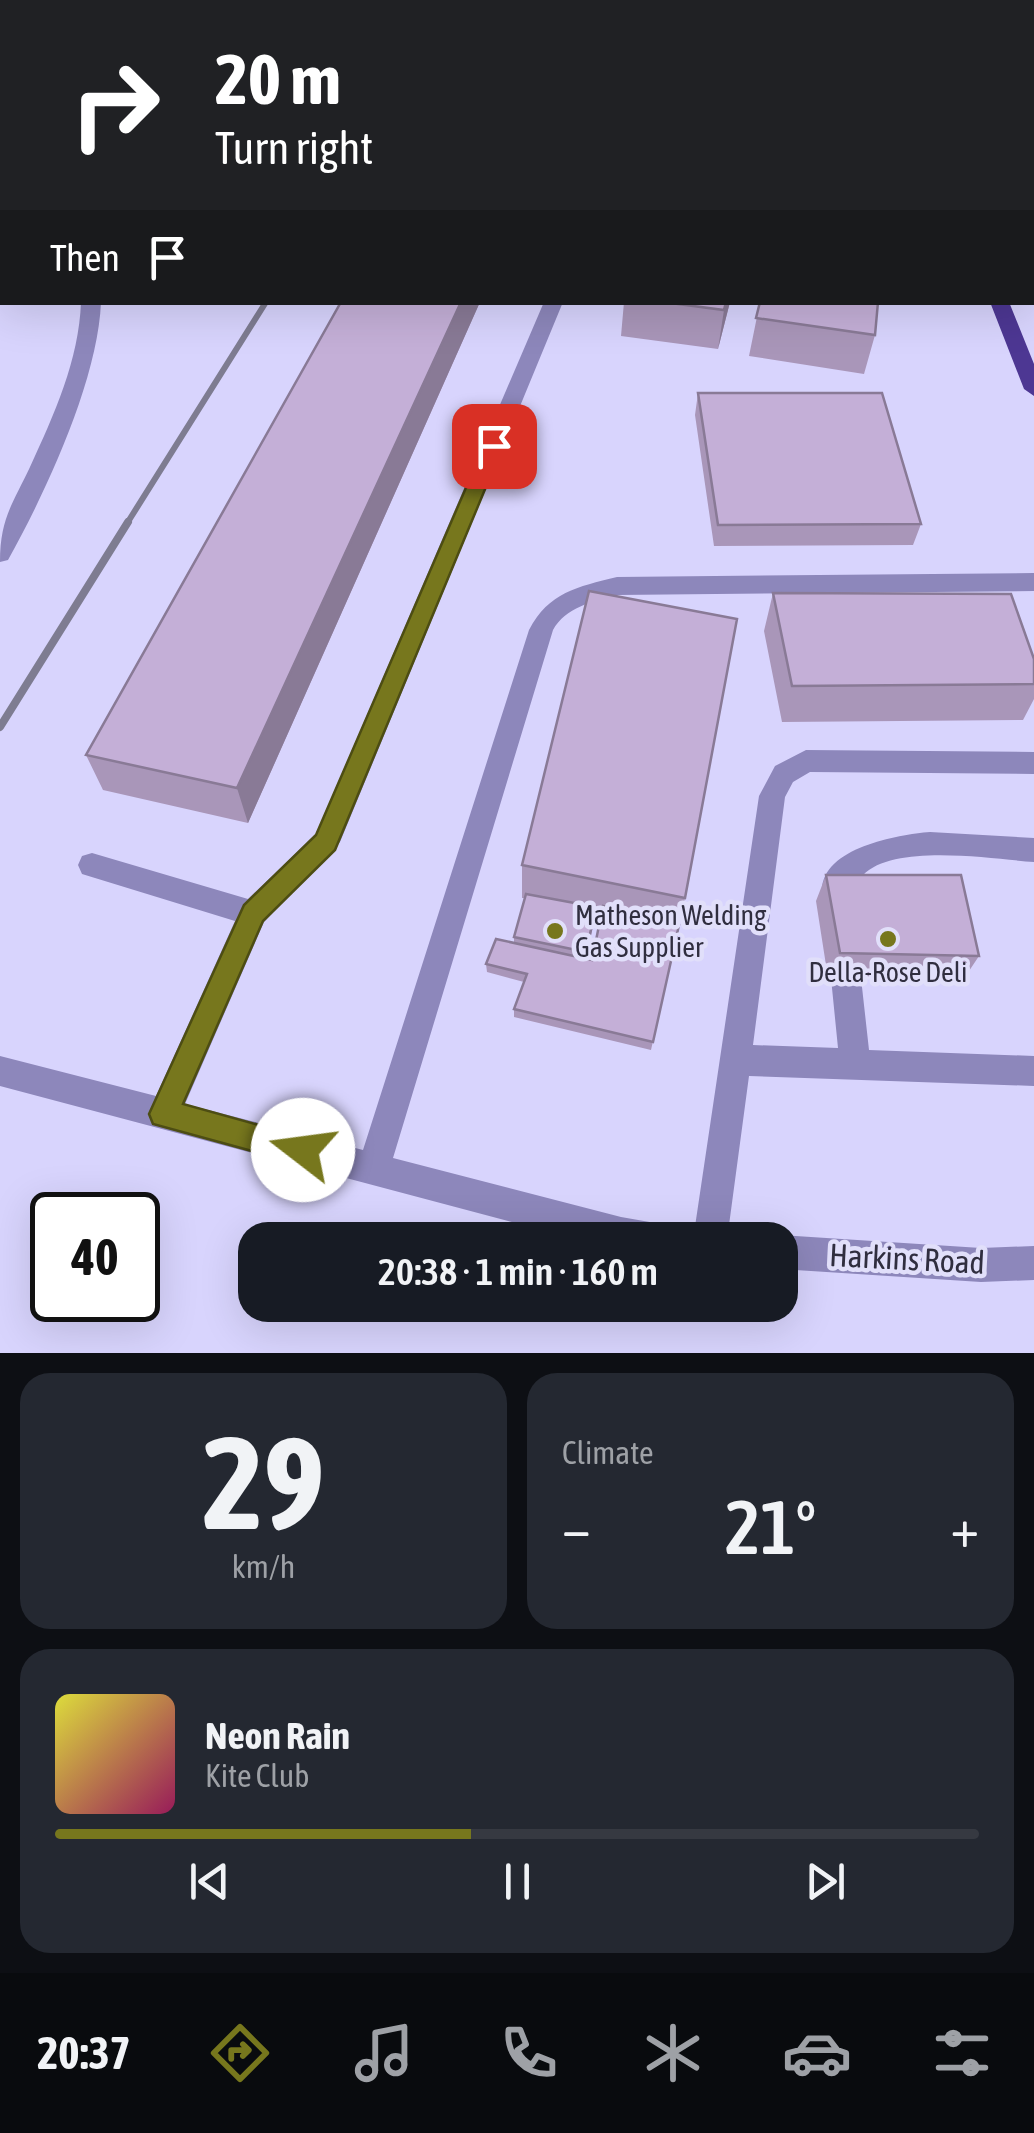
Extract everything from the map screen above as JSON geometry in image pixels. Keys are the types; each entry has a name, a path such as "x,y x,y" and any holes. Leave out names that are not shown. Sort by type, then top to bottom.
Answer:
{"main road":[{"path":"1000,305 1034,389"}],"street":[{"path":"0,554 54,438 83,354 93,317 91,305"},
{"path":"164,1114 253,913 326,842 553,305"},
{"path":"373,1168 535,648 550,612 584,594 617,586 1034,582"},
{"path":"712,1222 772,796 784,774 806,761 1034,764"},
{"path":"837,901 841,878 856,863 880,850 906,845 1034,850"},
{"path":"92,865 253,913"},
{"path":"846,978 856,1064"},
{"path":"735,1060 1034,1071"},
{"path":"0,1071 576,1222"},
{"name":"Harkins Road","path":"798,1253 982,1265 1034,1262"}],"shaded area":[{"path":"0,305 1034,305 1034,1353 0,1353"}],"building":[{"path":"339,305 460,305 237,788 86,755"},
{"path":"686,305 725,305 724,310"},
{"path":"759,305 878,305 875,335 756,318"},
{"path":"698,393 882,393 921,524 718,525"},
{"path":"589,591 737,619 685,898 522,865"},
{"path":"773,593 1011,594 1034,659 1034,684 792,686"},
{"path":"826,875 961,875 979,956 840,953"},
{"name":"Matheson Welding Gas Supplier","path":"526,894 596,907 586,952 514,937"},
{"path":"603,906 679,925 653,1042 514,1009 527,974 486,964 496,939 592,960"}],"railway":[{"path":"126,525 264,305"},
{"path":"0,727 128,522"}],"place":[{"name":"Matheson Welding Gas Supplier","path":"555,931"},
{"name":"Della-Rose Deli","path":"888,939"}],"route":[{"path":"303,1150 164,1114 253,913 326,842 494,446"}]}
